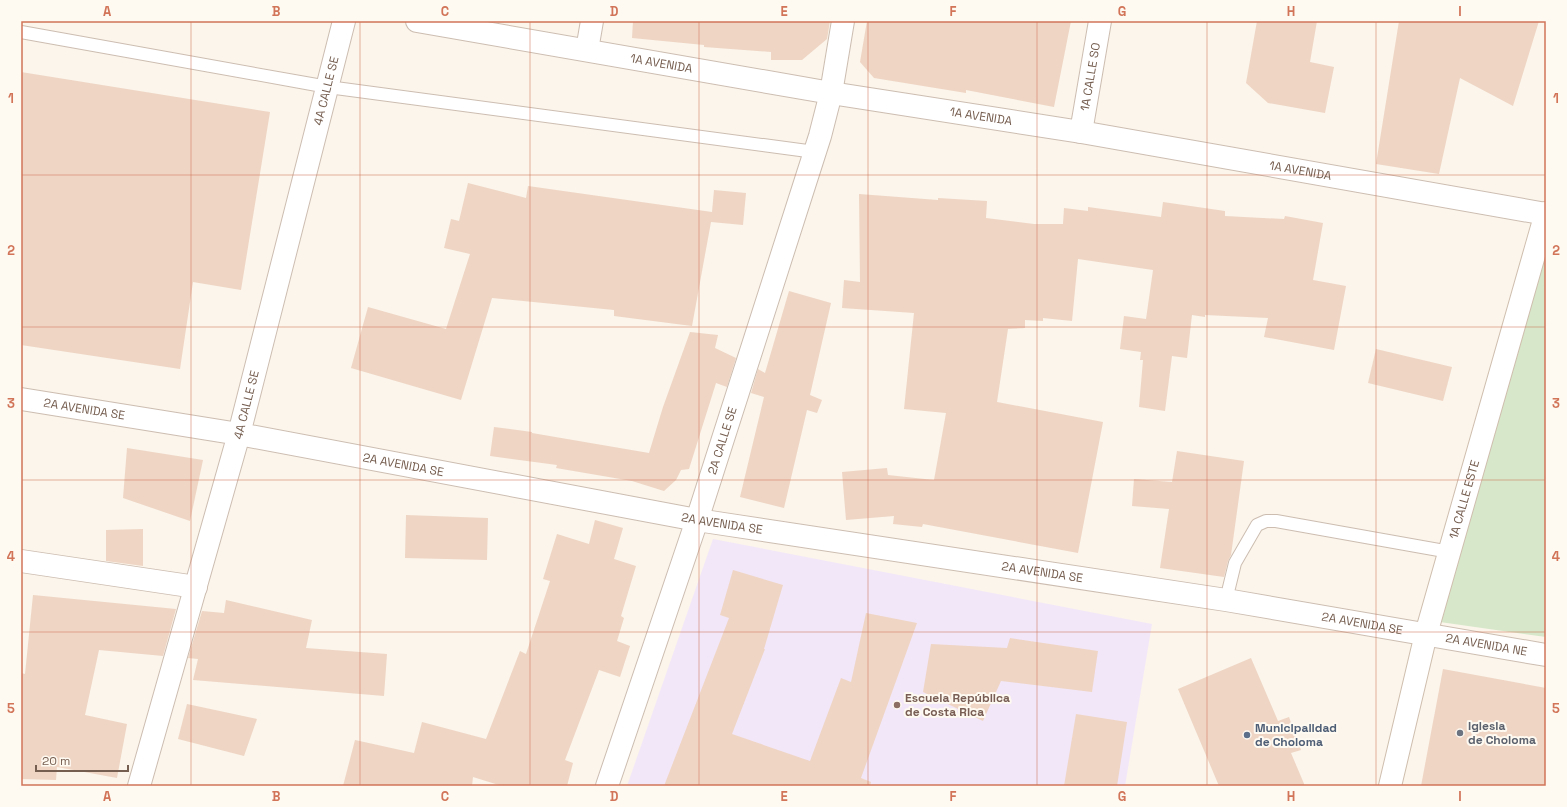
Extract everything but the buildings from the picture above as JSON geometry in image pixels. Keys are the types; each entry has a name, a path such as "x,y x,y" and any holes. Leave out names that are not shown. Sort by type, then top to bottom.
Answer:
{"street":[{"name":"4A CALLE SE","path":"139,786 239,434 344,21"},
{"name":"1A AVENIDA","path":"417,21 831,93 1081,132 1546,214"},
{"path":"587,50 592,21"},
{"name":"2A CALLE SE","path":"607,786 697,520 820,136 831,93 843,21"},
{"name":"1A CALLE SO","path":"1081,132 1100,21"},
{"name":"1A CALLE ESTE","path":"1390,786 1426,634 1546,214"},
{"name":"2A AVENIDA SE","path":"21,399 239,434 697,520 1226,600 1426,634"},
{"path":"21,561 196,587"},
{"name":"2A AVENIDA NE","path":"1426,634 1546,655"}],"lane":[{"path":"21,32 328,87 815,152"},
{"path":"1226,600 1235,563 1257,525 1266,521 1276,521 1450,552"}],"shaded area":[{"name":"Escuela República de Costa Rica","path":"713,539 1152,624 1125,786 627,786"}],"green space":[{"path":"1546,242 1546,637 1440,622"}],"place":[{"name":"Escuela República de Costa Rica","path":"897,705"},
{"name":"Iglesia de Choloma","path":"1460,733"},
{"name":"Municipalidad de Choloma","path":"1247,735"}]}
